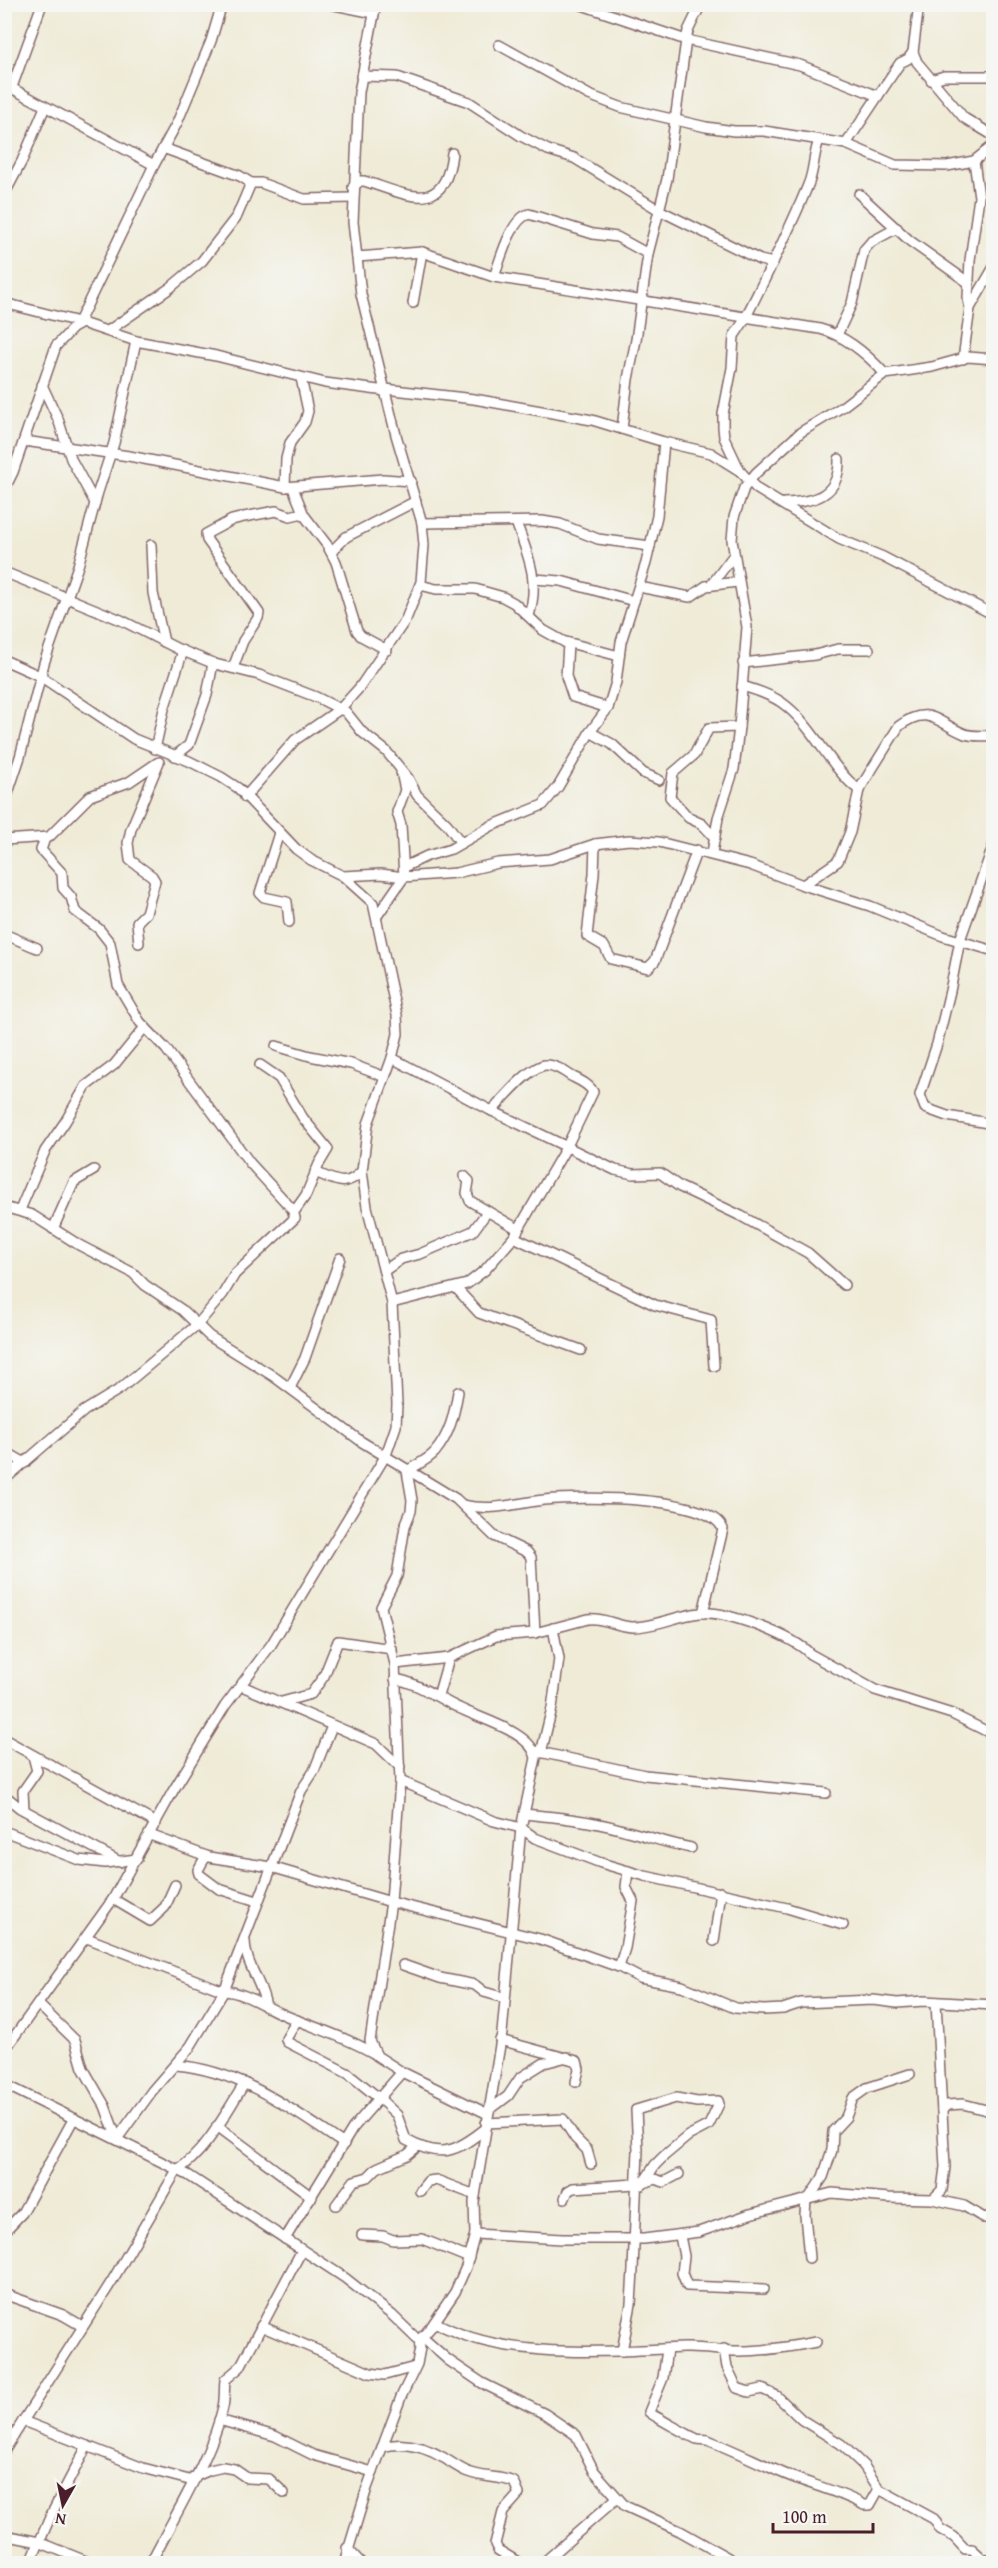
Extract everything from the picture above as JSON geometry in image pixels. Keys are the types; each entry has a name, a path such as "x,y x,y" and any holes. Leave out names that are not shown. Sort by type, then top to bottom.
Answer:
{"street":[{"path":"42,4 8,86 154,165"},
{"path":"4,490 24,441 56,346 80,323 192,89 222,4"},
{"path":"245,797 295,740 340,709 387,650 406,619 420,585 424,545 422,523 396,435 361,294 357,257 353,187 361,76 375,9 330,4"},
{"path":"579,4 686,40 800,65 879,96"},
{"path":"622,429 648,254 667,179 686,40 701,4"},
{"path":"846,144 900,63 908,59 913,51 919,4"},
{"path":"499,45 589,95 620,107 734,131 764,131 846,144 895,165 947,166 974,161 993,145"},
{"path":"913,51 917,62 964,118 993,136"},
{"path":"361,76 398,77 469,102 521,136 548,150 574,158 659,210 760,260 773,263"},
{"path":"931,80 944,76 993,76"},
{"path":"4,195 22,161 45,106"},
{"path":"819,140 812,160 810,182 773,263 746,316 734,334 730,383 723,414 724,437 740,471 749,482 839,539 883,556 993,615"},
{"path":"163,148 240,176 251,183 261,183 304,199 353,198"},
{"path":"353,187 360,181 364,181 412,197 426,196 439,189 447,179 453,153"},
{"path":"963,359 970,308 969,283 974,221 979,197 974,161"},
{"path":"108,331 170,288 202,261 237,216 251,183"},
{"path":"859,194 910,241 969,283"},
{"path":"494,277 506,243 524,215 529,214 593,234 617,237 648,254"},
{"path":"837,335 852,303 864,250 871,243 897,228"},
{"path":"357,257 422,252 494,277 820,329 837,335 870,359 885,374"},
{"path":"413,303 422,252"},
{"path":"970,308 993,267"},
{"path":"4,303 136,340 216,356 301,378 474,399 592,420 664,442 711,453 740,471"},
{"path":"4,805 17,768 40,676 67,598 110,455 136,340"},
{"path":"712,854 718,818 734,769 739,727 747,627 733,556 734,517 749,482 801,432 842,406 885,374 932,367 963,359 993,359"},
{"path":"301,378 308,411 307,418 290,443 286,459 289,488 303,513 331,552 357,631 387,650"},
{"path":"42,385 58,418 67,448 95,502"},
{"path":"24,441 146,459 289,488 383,479 411,481"},
{"path":"377,916 404,872 428,856 451,849 491,826 543,805 558,787 590,732 608,708 616,682 623,634 639,587 657,516 664,442"},
{"path":"784,504 815,500 824,495 837,477 839,459"},
{"path":"331,552 346,537 416,501"},
{"path":"233,668 242,644 259,613 207,540 206,534 244,517 278,511 291,516 303,513"},
{"path":"422,523 542,521 560,524 598,539 650,546"},
{"path":"516,522 534,579 535,594 529,616"},
{"path":"151,545 153,593 164,642"},
{"path":"639,587 690,597 712,584 733,556"},
{"path":"4,572 121,620 183,651 316,697 340,709 350,716 358,728 382,747 400,767 417,795 447,824 461,843"},
{"path":"534,579 561,581 634,601"},
{"path":"712,584 737,582"},
{"path":"420,585 436,589 475,589 508,599 543,630 566,642 619,656"},
{"path":"566,642 569,651 566,676 571,694 576,698 608,708"},
{"path":"743,663 814,655 838,649 869,649"},
{"path":"154,749 183,651"},
{"path":"4,660 40,676 117,729 154,749 221,777 238,788 279,833 311,860 343,876 369,899 377,916 386,973 397,1015 398,1038 368,1124 362,1171 367,1207 392,1303 397,1404 396,1426 386,1455 272,1646 225,1706 113,1899 4,2051"},
{"path":"4,840 24,837 45,838 52,834 90,796 129,782 189,745 207,695 213,663"},
{"path":"742,686 769,694 783,703 808,729 841,775 859,790"},
{"path":"802,885 838,861 850,832 859,790 892,735 908,720 928,716 938,718 966,734 993,735"},
{"path":"715,838 702,824 689,818 670,797 674,781 673,773 693,755 709,728 739,727"},
{"path":"590,732 612,744 632,760 643,773 659,780"},
{"path":"139,943 137,922 146,913 155,881 152,876 137,868 130,860 128,843 159,762"},
{"path":"400,767 405,790 404,798 397,809 402,825 404,872"},
{"path":"279,833 260,893 264,897 287,902 289,922"},
{"path":"45,838 41,850 62,873 63,888 71,897 75,911 99,929 110,943 118,985 145,1027 166,1049 250,1163 294,1212"},
{"path":"343,876 404,872 456,873 498,863 535,862 595,844 640,840 697,850 750,865 802,885 841,896 943,936 993,951"},
{"path":"595,844 587,936 604,946 611,959 648,968 655,961 697,850"},
{"path":"993,844 960,940 950,992 920,1098 925,1108 934,1112 993,1124"},
{"path":"4,934 37,948"},
{"path":"20,1210 45,1151 86,1086 114,1065 145,1027"},
{"path":"276,1046 351,1064 385,1077"},
{"path":"392,1058 492,1111 623,1173 660,1173 680,1187 741,1216 807,1253 843,1286"},
{"path":"4,1480 84,1412 120,1389 198,1324 224,1293 235,1274 291,1222 294,1212 306,1195 315,1172 328,1151 303,1118 279,1078 260,1065"},
{"path":"392,1303 456,1288 467,1284 485,1270 516,1233 567,1146 593,1092 591,1088 566,1072 551,1066 542,1066 514,1088 492,1111"},
{"path":"54,1229 74,1182 94,1170"},
{"path":"315,1172 347,1183 354,1180 362,1171"},
{"path":"464,1176 469,1181 468,1199 516,1233 654,1305 711,1320 714,1366"},
{"path":"4,1208 20,1210 79,1245 133,1273 198,1324 209,1336 291,1388 345,1431 463,1505 494,1536 530,1554 535,1633"},
{"path":"384,1271 401,1259 420,1254 475,1230 487,1212"},
{"path":"291,1388 302,1365 340,1258"},
{"path":"456,1288 479,1313 582,1350"},
{"path":"407,1471 434,1453 448,1432 453,1422 458,1392"},
{"path":"4,1451 25,1463"},
{"path":"375,2054 370,2041 371,2026 391,1902 400,1781 395,1664 380,1610 397,1576 405,1526 411,1511 407,1471"},
{"path":"463,1505 483,1510 543,1500 600,1499 653,1501 705,1512 714,1517 723,1529 703,1613"},
{"path":"395,1664 448,1658 496,1636 535,1633 594,1619 633,1627 703,1613 736,1619 783,1637 804,1647 810,1654 875,1690 952,1714 993,1735"},
{"path":"344,2564 347,2548 382,2447 419,2356 420,2339 435,2322 458,2285 469,2258 475,2234 475,2195 500,2040 521,1828 538,1752 552,1708 559,1659 553,1628"},
{"path":"282,1702 311,1694 324,1676 338,1641 392,1649"},
{"path":"438,1696 448,1658"},
{"path":"395,1679 415,1684 462,1710 507,1729 538,1752 645,1775 826,1793"},
{"path":"242,1686 380,1746 400,1767"},
{"path":"117,2139 152,2091 176,2065 199,2034 224,1992 301,1791 314,1771 332,1726"},
{"path":"4,1739 156,1823"},
{"path":"24,1810 23,1791 37,1771 33,1756"},
{"path":"400,1781 494,1821 521,1828 535,1838 628,1871 787,1908 843,1925"},
{"path":"4,1795 24,1810 120,1862"},
{"path":"524,1814 596,1824 663,1843 691,1848"},
{"path":"4,1831 92,1863 137,1859"},
{"path":"150,1835 206,1856 271,1867 510,1934 540,1939 619,1966 640,1978 679,1985 735,2008 764,2010 801,2003 867,2000 897,2003 936,2002 993,2005"},
{"path":"206,1856 198,1871 199,1874 219,1888 257,1901"},
{"path":"619,1966 625,1948 633,1901 626,1887 628,1871"},
{"path":"113,1899 150,1922 165,1907 175,1886"},
{"path":"714,1941 721,1892"},
{"path":"244,1935 246,1956 262,1988 266,2007"},
{"path":"87,1938 224,1992 235,1992 297,2020 344,2036 402,2072 487,2119 563,2119 575,2138 587,2150 591,2164"},
{"path":"403,1965 441,1978 475,1985 484,1992 505,1998"},
{"path":"933,2199 940,2194 943,2184 942,2110 938,2076 936,2002"},
{"path":"38,2004 74,2038 83,2068 105,2106 117,2139"},
{"path":"297,2020 286,2038 287,2042 349,2074 397,2115 406,2140 434,2151 451,2151 464,2145 511,2093 520,2078 544,2063 567,2057"},
{"path":"500,2040 567,2057 579,2063 576,2082"},
{"path":"176,2065 189,2066 245,2082 268,2094 344,2144"},
{"path":"285,2239 360,2118 380,2099 402,2072"},
{"path":"809,2258 805,2228 808,2199 823,2177 832,2150 833,2131 846,2117 853,2098 866,2089 910,2074"},
{"path":"4,2451 8,2436 23,2421 177,2170 191,2161 217,2127 245,2082"},
{"path":"4,2084 177,2170 253,2217 366,2294 420,2339 482,2383 545,2414 576,2435 594,2471 625,2506 680,2531 739,2564"},
{"path":"622,2351 631,2304 638,2186 636,2110 676,2098 697,2102 718,2101 719,2104 709,2125 688,2136 664,2156 638,2186"},
{"path":"942,2110 947,2105 963,2104 993,2112"},
{"path":"4,2232 22,2213 74,2118"},
{"path":"217,2127 312,2197"},
{"path":"336,2205 354,2181 368,2177 376,2168 407,2155 418,2146"},
{"path":"565,2198 568,2191 573,2188 638,2186 654,2179 664,2182 679,2174"},
{"path":"420,2190 428,2181 436,2180 475,2195"},
{"path":"475,2234 633,2240 680,2236 832,2193 933,2199 964,2206 984,2218 993,2216"},
{"path":"362,2235 383,2236 393,2240 422,2239 469,2258"},
{"path":"680,2236 684,2256 682,2273 687,2286 764,2289"},
{"path":"150,2564 194,2479 219,2420 224,2405 225,2380 240,2367 302,2250"},
{"path":"4,2294 63,2314 82,2326"},
{"path":"435,2322 457,2334 505,2345 586,2352 667,2349 776,2350 816,2342"},
{"path":"261,2326 370,2373 382,2375 415,2367"},
{"path":"667,2349 663,2378 650,2406 649,2412 653,2417 695,2438 708,2440 749,2460 761,2462 778,2472 817,2485 864,2505 870,2505 879,2489"},
{"path":"724,2349 727,2367 737,2388 749,2392 762,2389 777,2396 802,2420 841,2444 864,2466 879,2489 934,2519 939,2528 954,2537 962,2547 973,2550 984,2560 993,2559"},
{"path":"219,2420 275,2436 313,2455 373,2472"},
{"path":"23,2421 143,2468 194,2479 218,2467 231,2468 247,2478 269,2479 284,2493"},
{"path":"382,2447 394,2444 407,2445 443,2457 466,2472 514,2483 519,2494 503,2512 495,2544 498,2550 521,2564"},
{"path":"30,2564 87,2446"},
{"path":"542,2564 617,2498"},
{"path":"4,2535 39,2542 93,2564"},
{"path":"347,2548 363,2564"}]}
